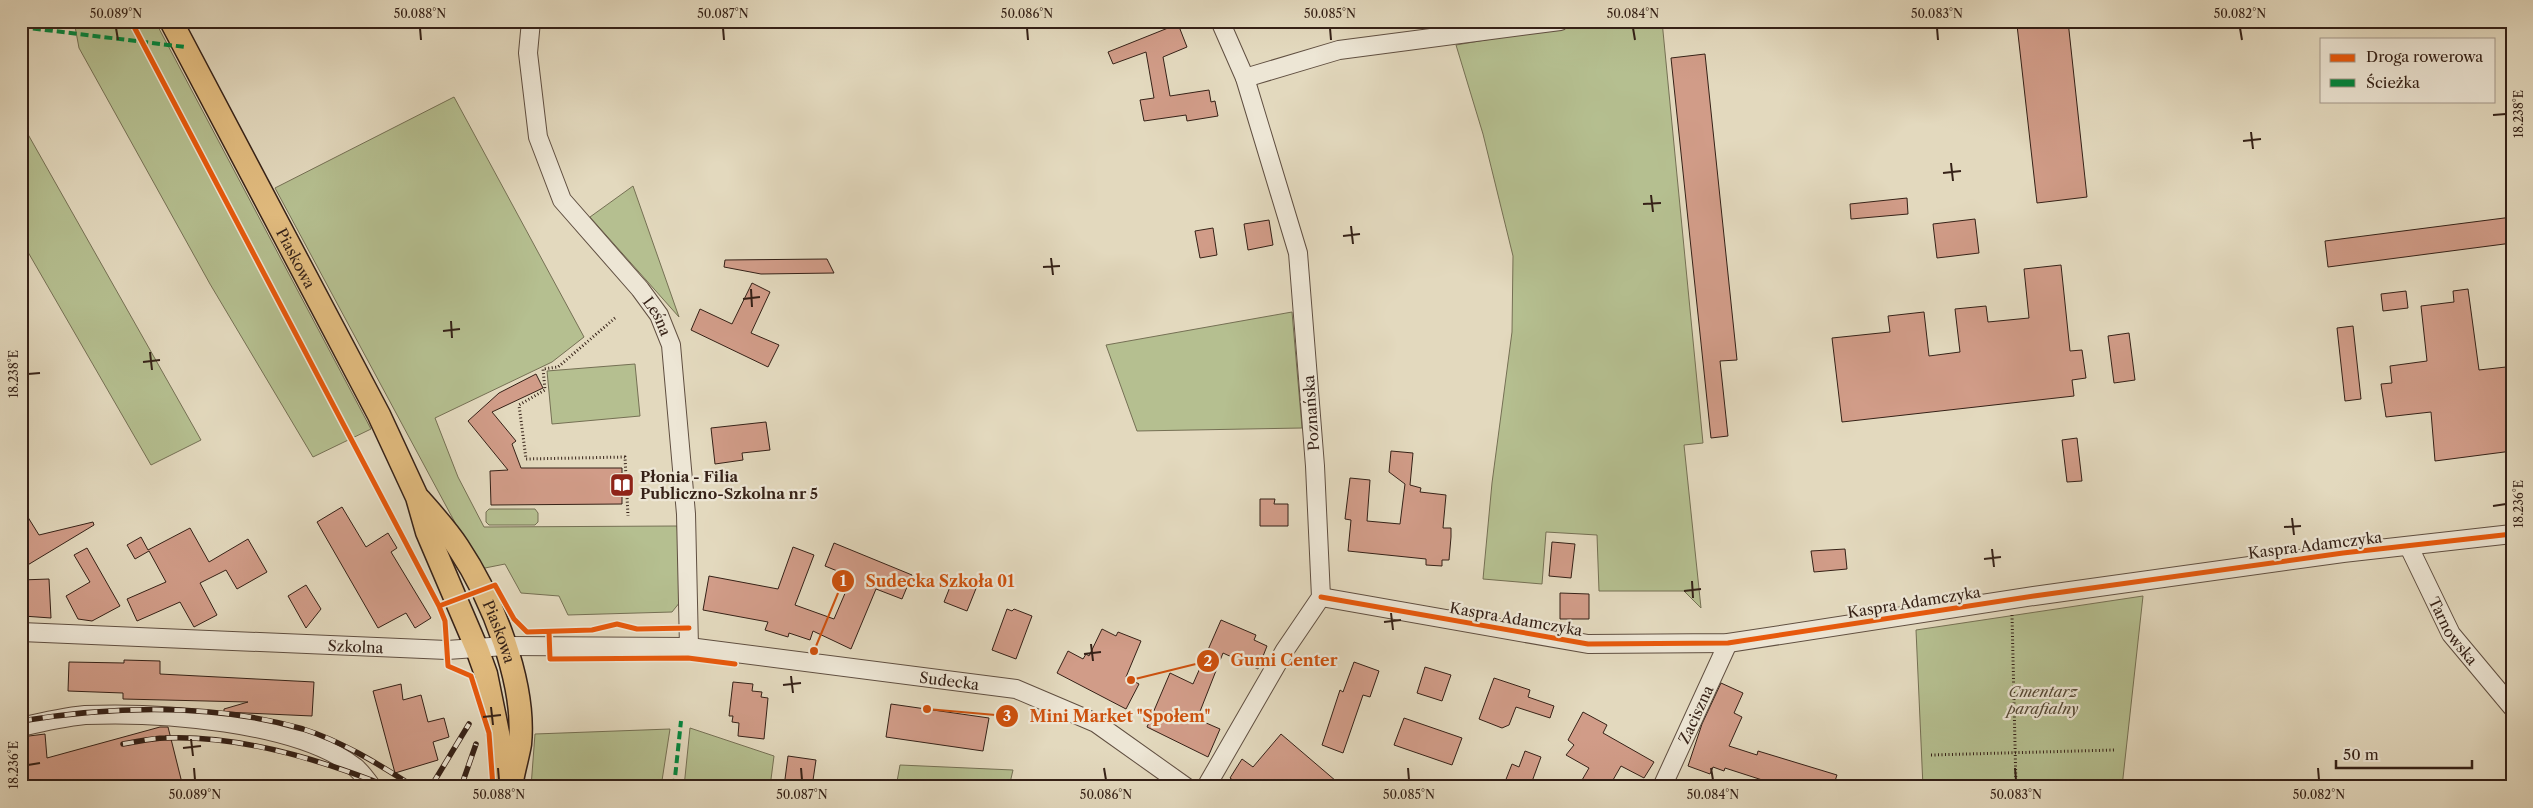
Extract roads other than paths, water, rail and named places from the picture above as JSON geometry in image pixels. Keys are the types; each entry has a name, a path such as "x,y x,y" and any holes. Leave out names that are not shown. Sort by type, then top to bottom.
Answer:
{"main road":[{"name":"Piaskowa","path":"171,21 379,415 417,497 426,532 477,649 493,704 510,787"},
{"name":"Piaskowa","path":"417,497 459,547 489,606 505,646 514,676 520,729 520,744 510,787"}],"street":[{"name":"Leśna","path":"531,21 528,52 538,137 562,200 640,290 659,315 671,345 686,514 689,647"},
{"name":"Poznańska","path":"1220,21 1245,78 1298,254 1315,466 1321,597"},
{"path":"1245,78 1339,50 1560,21"},
{"name":"Kaspra Adamczyka","path":"1321,597 1588,644 1728,643 2011,600 2333,555 2512,534"},
{"name":"Tarnowska","path":"2409,547 2452,634 2512,707"},
{"path":"1206,787 1285,650 1321,597"},
{"name":"Szkolna","path":"21,632 447,650 505,646 689,647"},
{"name":"Zaciszna","path":"1662,787 1728,643"},
{"name":"Sudecka","path":"689,647 1016,689 1096,723 1186,787"},
{"path":"21,727 83,716 159,715 228,723 308,741 355,767 372,787"}],"railway":[{"path":"21,721 91,712 127,710 198,711 234,715 269,721 317,734 359,753 411,785"},
{"path":"432,785 469,724"},
{"path":"123,744 160,738 193,738 250,745 308,759 389,787"},
{"path":"461,787 476,744"}],"place":[{"name":"Płonia - Filia Publiczno-Szkolna nr 5","path":"622,485"},
{"name":"Sudecka Szkoła 01","path":"814,651"},
{"name":"Gumi Center","path":"1131,680"},
{"name":"Mini Market \"Społem\"","path":"927,709"}],"park label":[{"name":"Cmentarz parafialny","path":"2043,700"}]}
